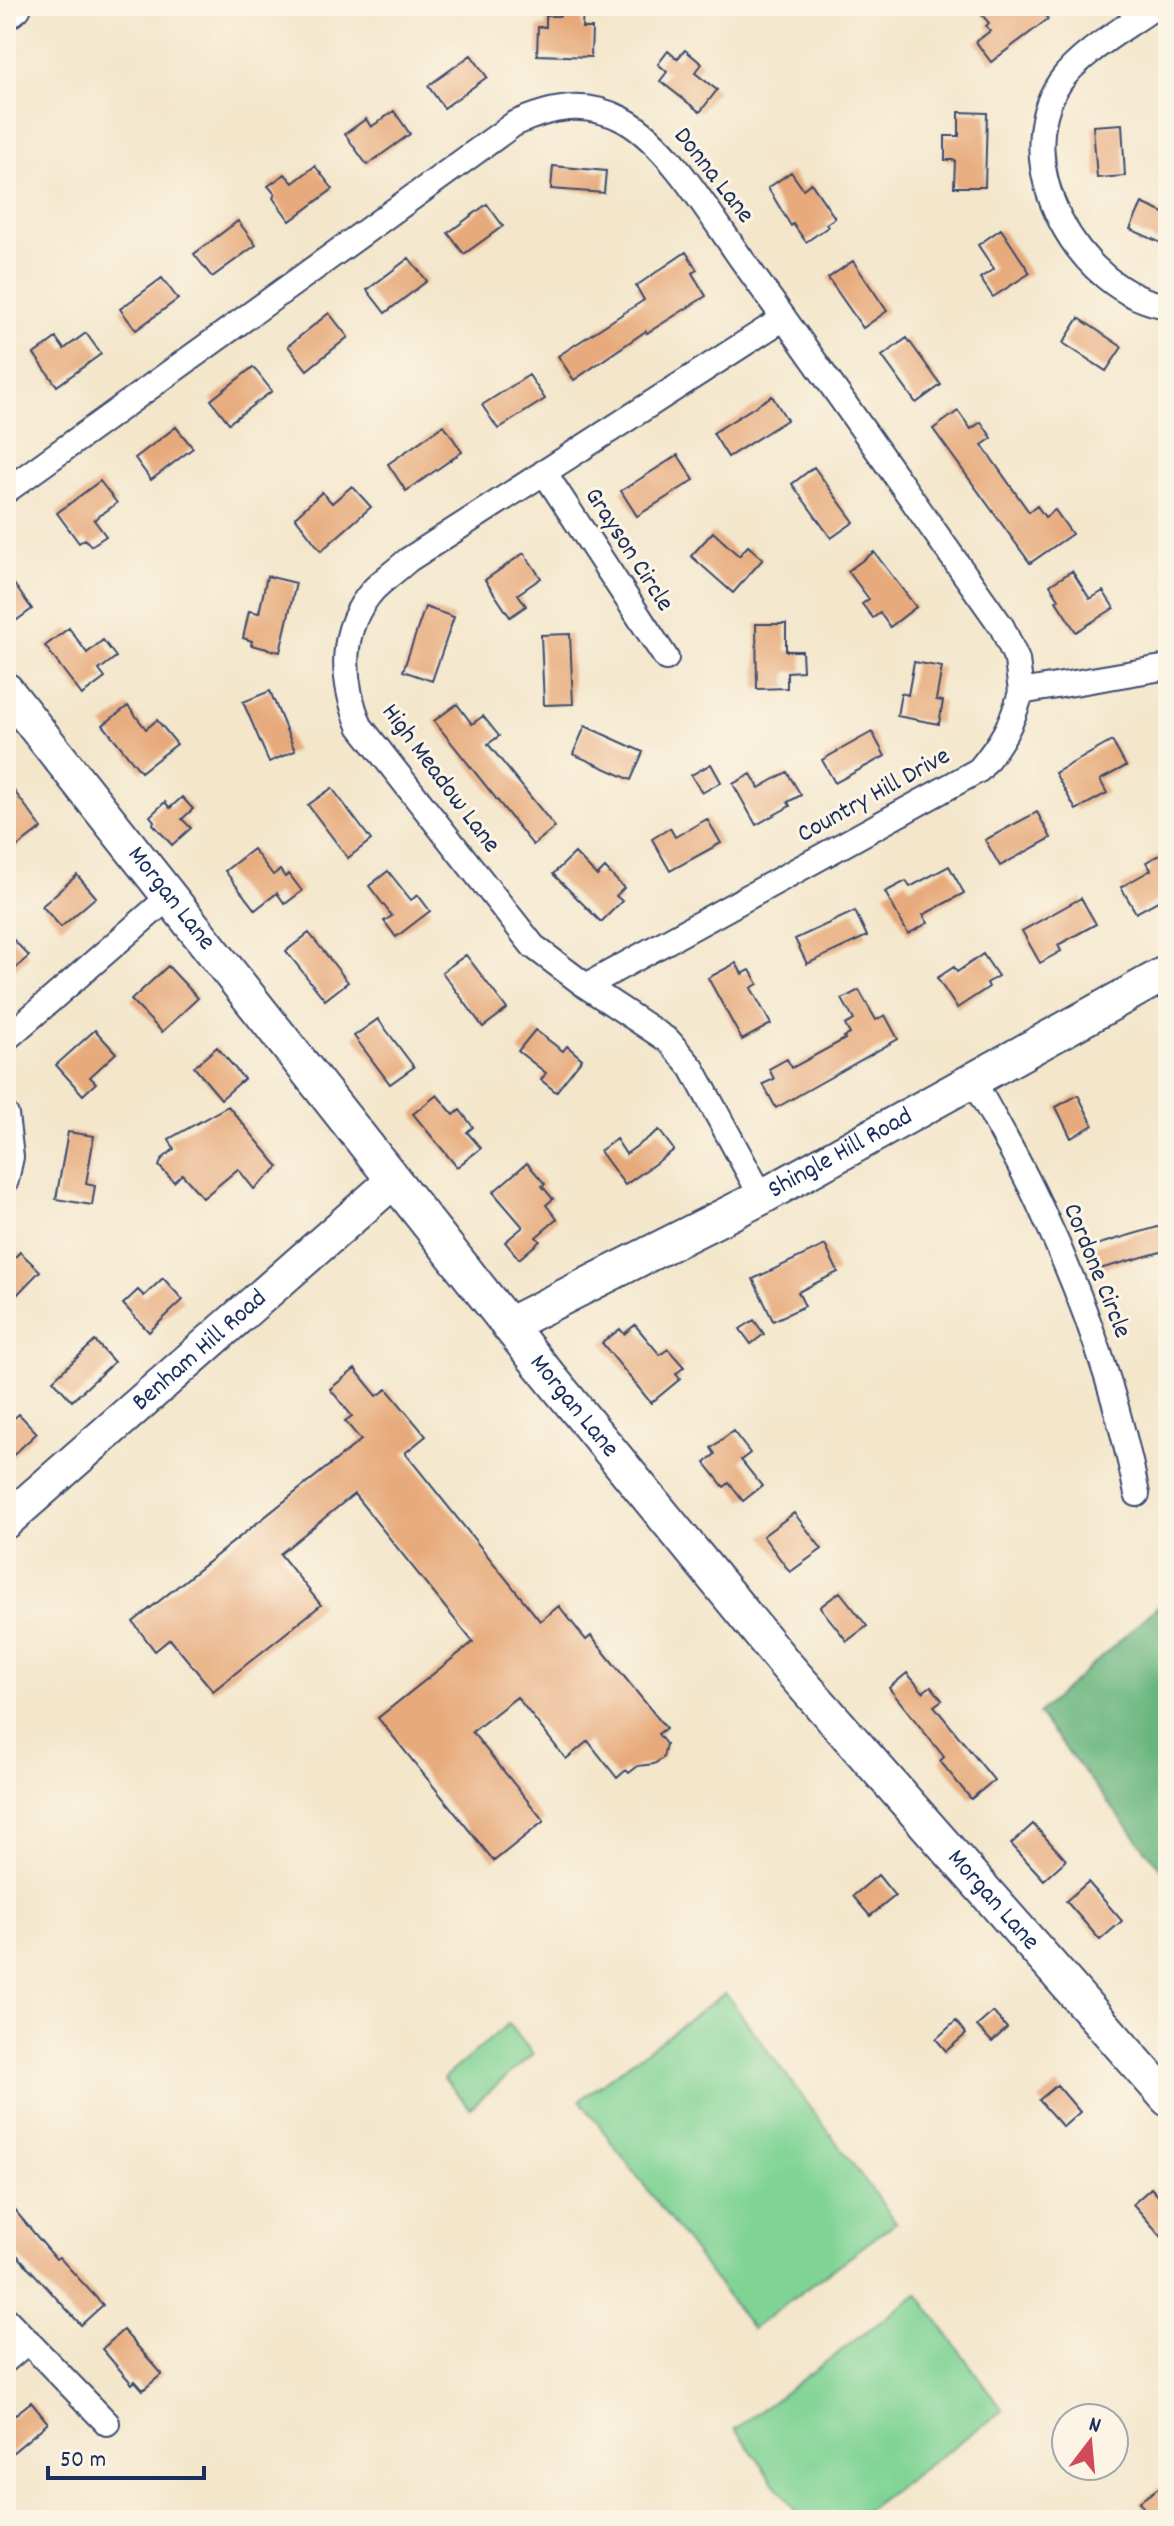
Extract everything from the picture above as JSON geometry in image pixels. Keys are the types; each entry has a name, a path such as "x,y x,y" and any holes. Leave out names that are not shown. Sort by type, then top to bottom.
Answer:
{"street":[{"path":"6,12 14,6"},
{"path":"1156,6 1084,58 1060,82 1046,114 1042,153 1044,174 1056,212 1092,264 1124,292 1168,306"},
{"name":"Donna Lane","path":"6,491 514,124 539,112 570,106 601,110 626,122 649,139 671,162 784,318 1002,627 1017,660 1021,692"},
{"name":"High Meadow Lane","path":"762,1197 692,1068 669,1041 586,986 533,946 360,726 346,682 345,656 359,609 374,589 408,560 784,318"},
{"name":"Grayson Circle","path":"544,472 666,658"},
{"path":"1021,692 1168,667"},
{"name":"Morgan Lane","path":"6,690 508,1325 793,1674 1168,2099"},
{"name":"Country Hill Drive","path":"586,986 979,770 1003,742 1015,716 1021,692"},
{"path":"6,1039 169,897"},
{"name":"Shingle Hill Road","path":"508,1325 762,1197 1168,972"},
{"name":"Cordone Circle","path":"973,1080 1039,1204 1090,1324 1124,1429 1137,1494"},
{"path":"6,1115 11,1157 6,1180"},
{"name":"Benham Hill Road","path":"6,1521 393,1181"},
{"path":"6,2319 107,2423"},
{"path":"6,2360 28,2341"}],"green space":[{"path":"1168,1597 1168,1878 1038,1714"},
{"path":"725,1993 896,2222 752,2329 580,2100"},
{"path":"508,2024 533,2054 470,2108 444,2078"},
{"path":"918,2294 1003,2410 853,2520 802,2520 735,2429"}],"building":[{"path":"560,6 583,6 582,28 592,28 591,57 537,55 538,27 546,27 546,16 560,16"},
{"path":"994,6 1038,6 1048,19 991,62 976,42 990,31 986,26 989,23 982,15"},
{"path":"685,50 702,64 695,73 717,90 700,112 660,81 667,72 658,64 668,51 677,59"},
{"path":"471,55 487,77 444,108 428,86"},
{"path":"394,111 410,134 367,165 345,134 366,119 371,127"},
{"path":"959,112 987,113 985,187 954,187 955,160 945,160 945,136 959,136"},
{"path":"1122,124 1125,176 1097,178 1093,126"},
{"path":"315,166 333,189 290,221 268,186 285,174 293,183"},
{"path":"553,166 606,171 604,193 551,189"},
{"path":"791,172 803,189 811,183 835,218 826,224 828,227 806,242 793,224 791,226 768,188"},
{"path":"1142,203 1168,215 1168,246 1130,229"},
{"path":"487,204 503,226 464,254 448,233"},
{"path":"238,221 256,245 212,277 194,254"},
{"path":"1001,229 1030,273 993,297 980,278 994,269 978,245"},
{"path":"686,252 697,270 692,273 706,296 646,331 574,380 558,356 644,300 636,286"},
{"path":"409,258 427,281 385,313 367,290"},
{"path":"853,261 887,311 863,328 828,278"},
{"path":"162,278 178,299 136,330 120,309"},
{"path":"329,313 348,337 307,370 288,346"},
{"path":"1079,318 1122,347 1106,371 1063,343"},
{"path":"86,333 101,354 57,386 34,354 56,338 64,349"},
{"path":"907,338 941,385 916,403 882,356"},
{"path":"253,367 272,391 229,423 211,400"},
{"path":"529,375 545,399 498,429 482,405"},
{"path":"772,396 787,420 728,457 713,433"},
{"path":"958,411 971,429 981,422 992,438 982,445 1029,512 1037,506 1045,517 1055,510 1072,534 1030,563 933,429"},
{"path":"444,425 462,452 406,491 388,464"},
{"path":"176,427 193,448 151,480 135,458"},
{"path":"678,455 694,480 637,516 621,491"},
{"path":"814,467 854,522 831,538 792,484"},
{"path":"100,481 117,503 94,520 106,536 91,546 85,539 79,543 57,513"},
{"path":"352,486 371,507 321,551 295,517 322,492 332,503"},
{"path":"713,532 739,556 748,546 763,559 733,593 691,556"},
{"path":"874,552 916,607 890,627 880,613 873,618 862,604 869,599 848,571"},
{"path":"524,553 541,578 518,594 526,606 510,617 485,580"},
{"path":"1072,571 1090,599 1103,591 1114,608 1076,632 1056,601 1059,599 1050,585"},
{"path":"6,573 32,609 6,628"},
{"path":"267,576 296,583 280,652 251,645 252,641 243,638 249,611 259,613"},
{"path":"425,607 454,617 432,681 403,671"},
{"path":"756,624 786,624 786,651 802,651 803,671 787,672 787,688 757,689"},
{"path":"69,628 87,653 103,640 116,657 99,670 105,678 82,695 45,646"},
{"path":"570,634 573,704 544,705 541,635"},
{"path":"914,662 942,667 936,700 943,701 939,724 897,716 901,693 908,695"},
{"path":"270,691 295,751 269,762 243,702"},
{"path":"457,704 472,724 483,716 499,736 488,744 555,827 533,845 434,721"},
{"path":"128,706 146,729 157,720 177,744 141,772 103,725"},
{"path":"585,726 643,752 631,780 573,754"},
{"path":"872,732 885,756 835,783 822,760"},
{"path":"1112,741 1126,766 1100,780 1107,793 1076,810 1055,773"},
{"path":"711,764 721,782 702,793 691,775"},
{"path":"787,772 801,795 788,802 790,806 756,825 733,784 751,774 759,788"},
{"path":"6,780 42,828 6,855"},
{"path":"332,788 371,840 348,858 308,805"},
{"path":"182,797 193,809 182,819 191,828 172,845 153,824 150,816 165,802 170,808"},
{"path":"1037,812 1051,838 1000,866 985,840"},
{"path":"707,819 721,843 670,871 652,839 670,828 675,837"},
{"path":"253,849 273,875 280,870 285,877 289,874 302,891 285,904 277,893 255,910 225,871"},
{"path":"1168,850 1168,902 1165,897 1136,913 1121,887 1151,870 1146,862"},
{"path":"575,853 597,876 605,868 624,888 616,896 622,901 601,922 553,874"},
{"path":"949,866 964,893 923,915 928,923 908,934 885,892 906,881 910,887"},
{"path":"388,871 411,900 418,895 430,911 396,937 384,921 392,916 369,886"},
{"path":"77,875 96,897 61,927 42,906"},
{"path":"1081,898 1096,924 1058,945 1061,951 1040,963 1022,931"},
{"path":"855,911 867,936 807,964 795,939"},
{"path":"6,932 29,956 14,970 6,961"},
{"path":"309,933 348,982 325,1000 286,951"},
{"path":"983,954 998,976 987,983 989,987 957,1008 937,978 954,967 957,972"},
{"path":"466,955 507,1009 483,1027 442,972"},
{"path":"736,963 742,974 750,970 758,984 751,988 771,1024 742,1040 708,978"},
{"path":"168,966 198,998 162,1032 131,1000"},
{"path":"859,990 876,1020 885,1015 898,1039 776,1108 763,1084 774,1079 769,1069 787,1059 792,1068 845,1039 850,1034 845,1025 854,1020 842,999"},
{"path":"378,1019 414,1067 390,1084 354,1036"},
{"path":"95,1030 116,1053 90,1077 96,1083 83,1095 56,1065"},
{"path":"535,1030 563,1051 567,1046 582,1059 556,1092 541,1080 546,1073 518,1051"},
{"path":"217,1047 244,1079 221,1099 194,1067"},
{"path":"437,1095 454,1115 460,1110 473,1127 467,1132 481,1148 457,1167 413,1114"},
{"path":"1078,1095 1093,1125 1071,1138 1056,1107"},
{"path":"228,1106 279,1167 254,1189 238,1169 203,1198 182,1174 174,1182 159,1166 174,1149 169,1139"},
{"path":"659,1130 674,1150 625,1185 600,1151 616,1139 626,1154"},
{"path":"68,1132 94,1136 86,1184 95,1186 92,1205 56,1199"},
{"path":"527,1163 545,1184 542,1186 553,1199 546,1205 557,1219 536,1237 540,1241 519,1259 505,1242 523,1227 493,1192"},
{"path":"1168,1224 1168,1250 1096,1270 1089,1247"},
{"path":"825,1245 838,1272 798,1292 805,1306 773,1321 753,1279"},
{"path":"20,1252 40,1271 6,1306 6,1267"},
{"path":"163,1278 183,1300 149,1332 123,1304 138,1290 144,1296"},
{"path":"754,1320 764,1334 751,1344 740,1329"},
{"path":"635,1325 660,1355 668,1349 684,1367 676,1374 680,1379 651,1403 602,1343 620,1329 624,1334"},
{"path":"95,1341 114,1362 72,1401 53,1380"},
{"path":"355,1369 377,1396 387,1389 426,1436 405,1453 540,1621 559,1606 586,1640 591,1636 666,1728 658,1734 666,1744 663,1758 654,1764 638,1766 629,1773 626,1770 617,1778 588,1741 566,1759 517,1697 472,1732 544,1821 494,1861 378,1718 473,1642 354,1494 280,1554 321,1605 213,1691 170,1639 155,1651 133,1622 361,1440 345,1421 352,1416 330,1389"},
{"path":"19,1414 37,1433 6,1462 6,1425"},
{"path":"733,1431 750,1453 741,1460 762,1486 743,1501 729,1483 724,1487 705,1463 715,1454 711,1448"},
{"path":"794,1513 822,1549 790,1572 763,1536"},
{"path":"840,1592 867,1626 847,1641 820,1607"},
{"path":"907,1673 923,1692 931,1686 942,1700 934,1706 994,1780 971,1799 940,1761 944,1757 889,1688"},
{"path":"1033,1824 1066,1860 1044,1880 1011,1844"},
{"path":"878,1875 895,1896 870,1916 853,1896"},
{"path":"1088,1882 1122,1921 1100,1940 1066,1901"},
{"path":"993,2012 1007,2028 992,2042 977,2026"},
{"path":"956,2021 966,2034 946,2051 936,2039"},
{"path":"1057,2085 1080,2112 1063,2127 1039,2100"},
{"path":"1151,2188 1160,2198 1168,2192 1168,2244 1133,2204"},
{"path":"6,2200 56,2259 59,2257 103,2305 81,2325 6,2243"},
{"path":"123,2330 162,2374 143,2390 135,2381 132,2384 102,2349"},
{"path":"31,2402 48,2423 6,2458 6,2422"},
{"path":"1168,2481 1168,2520 1153,2520 1139,2502"}]}
